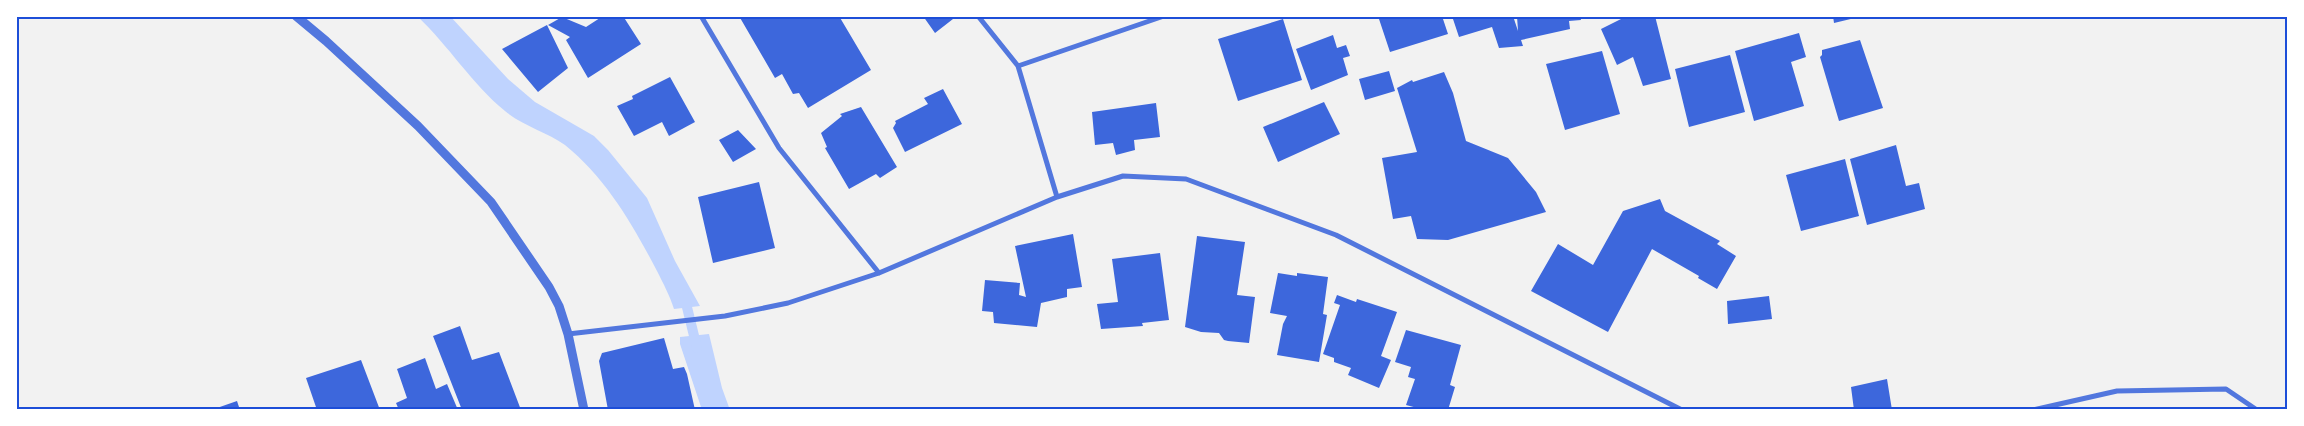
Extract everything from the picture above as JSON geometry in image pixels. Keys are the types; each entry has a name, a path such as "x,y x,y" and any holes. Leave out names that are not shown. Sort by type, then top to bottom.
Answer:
{"street":[{"path":"296,16 326,41 418,126 491,202 549,287 559,306 568,334 584,410"},
{"path":"701,16 779,148 879,273"},
{"path":"978,16 1018,66 1057,197"},
{"path":"1018,66 1164,16"},
{"path":"568,334 725,316 788,303 879,273 1057,197 1123,176 1186,179 1336,235 1682,410"},
{"path":"2033,410 2117,391 2226,389 2257,410"}],"water":[{"path":"417,16 450,16 508,79 535,102 594,136 608,150 647,198 675,261 700,306 674,309 648,254 628,220 606,187 593,172 565,145 551,136 519,121 505,111 482,89"},
{"path":"709,334 722,388 730,410 702,410 680,344 680,337"}],"building":[{"path":"603,16 623,16 641,44 588,78 566,40 570,37 548,25 562,17 586,27"},
{"path":"739,16 839,16 871,70 808,108 799,93 793,94 782,74 775,78"},
{"path":"923,16 950,16 953,19 935,33"},
{"path":"1378,16 1442,16 1448,34 1390,52"},
{"path":"1452,16 1513,16 1518,31 1517,16 1580,16 1581,20 1569,21 1570,29 1521,40 1523,46 1499,48 1492,27 1459,37"},
{"path":"1627,16 1655,16 1671,79 1643,86 1633,57 1617,65 1601,29"},
{"path":"1833,16 1859,16 1859,17 1834,23"},
{"path":"1283,19 1302,80 1238,101 1218,39"},
{"path":"547,25 568,68 538,92 502,49"},
{"path":"1799,33 1806,57 1791,62 1804,106 1754,121 1735,51"},
{"path":"1333,35 1337,48 1346,45 1350,56 1343,58 1348,75 1311,90 1296,49"},
{"path":"1860,40 1883,108 1839,121 1820,57 1822,50"},
{"path":"1602,51 1620,114 1565,130 1546,64"},
{"path":"1730,55 1745,112 1689,127 1675,69"},
{"path":"1389,71 1395,91 1365,100 1359,79"},
{"path":"1444,72 1453,93 1466,141 1508,158 1536,192 1546,212 1448,240 1417,239 1411,216 1393,219 1382,158 1417,152 1397,88 1412,80 1413,82"},
{"path":"670,77 695,122 669,136 662,122 634,136 617,106 633,99 632,96"},
{"path":"943,89 962,124 905,152 893,128 896,123 895,121 928,104 924,98"},
{"path":"1324,102 1340,134 1278,162 1263,127"},
{"path":"1156,103 1160,137 1134,140 1135,150 1116,155 1113,143 1095,145 1092,112"},
{"path":"861,107 897,167 880,178 876,174 849,189 825,148 827,147 821,133 842,116 840,114"},
{"path":"738,130 756,149 733,162 719,140"},
{"path":"1896,145 1906,186 1919,183 1925,209 1867,225 1850,159"},
{"path":"1845,159 1859,216 1801,231 1786,175"},
{"path":"759,182 775,248 713,263 698,197"},
{"path":"1660,199 1665,211 1720,241 1717,244 1736,256 1717,289 1698,278 1699,276 1652,249 1608,332 1531,291 1558,244 1593,265 1623,211"},
{"path":"1073,234 1082,287 1067,289 1067,297 1041,303 1037,327 994,323 993,312 982,311 985,280 1020,283 1019,295 1026,297 1015,246"},
{"path":"1197,236 1245,242 1237,295 1255,297 1249,343 1224,340 1219,333 1201,332 1185,327"},
{"path":"1160,253 1169,320 1142,323 1143,326 1101,329 1097,304 1118,302 1112,259"},
{"path":"1278,273 1297,276 1297,273 1328,277 1323,314 1327,315 1319,362 1277,355 1283,324 1287,316 1270,313"},
{"path":"1337,295 1356,302 1357,299 1397,312 1381,356 1391,360 1379,388 1348,375 1351,368 1334,362 1334,358 1323,354 1340,305 1334,303"},
{"path":"1769,296 1772,319 1728,324 1727,301"},
{"path":"460,326 472,360 499,352 521,410 462,410 433,336"},
{"path":"1406,330 1461,345 1450,385 1455,387 1448,410 1439,407 1439,410 1425,410 1406,405 1415,379 1408,377 1411,367 1395,362"},
{"path":"664,338 673,369 684,367 695,410 608,410 599,361 602,353"},
{"path":"425,358 436,389 447,384 458,410 399,410 396,403 407,398 397,369"},
{"path":"361,360 380,410 317,410 306,378"},
{"path":"1887,379 1892,410 1854,410 1851,387"},
{"path":"237,401 240,410 214,410 214,409"}],"waterway":[{"path":"684,295 697,348"}]}
